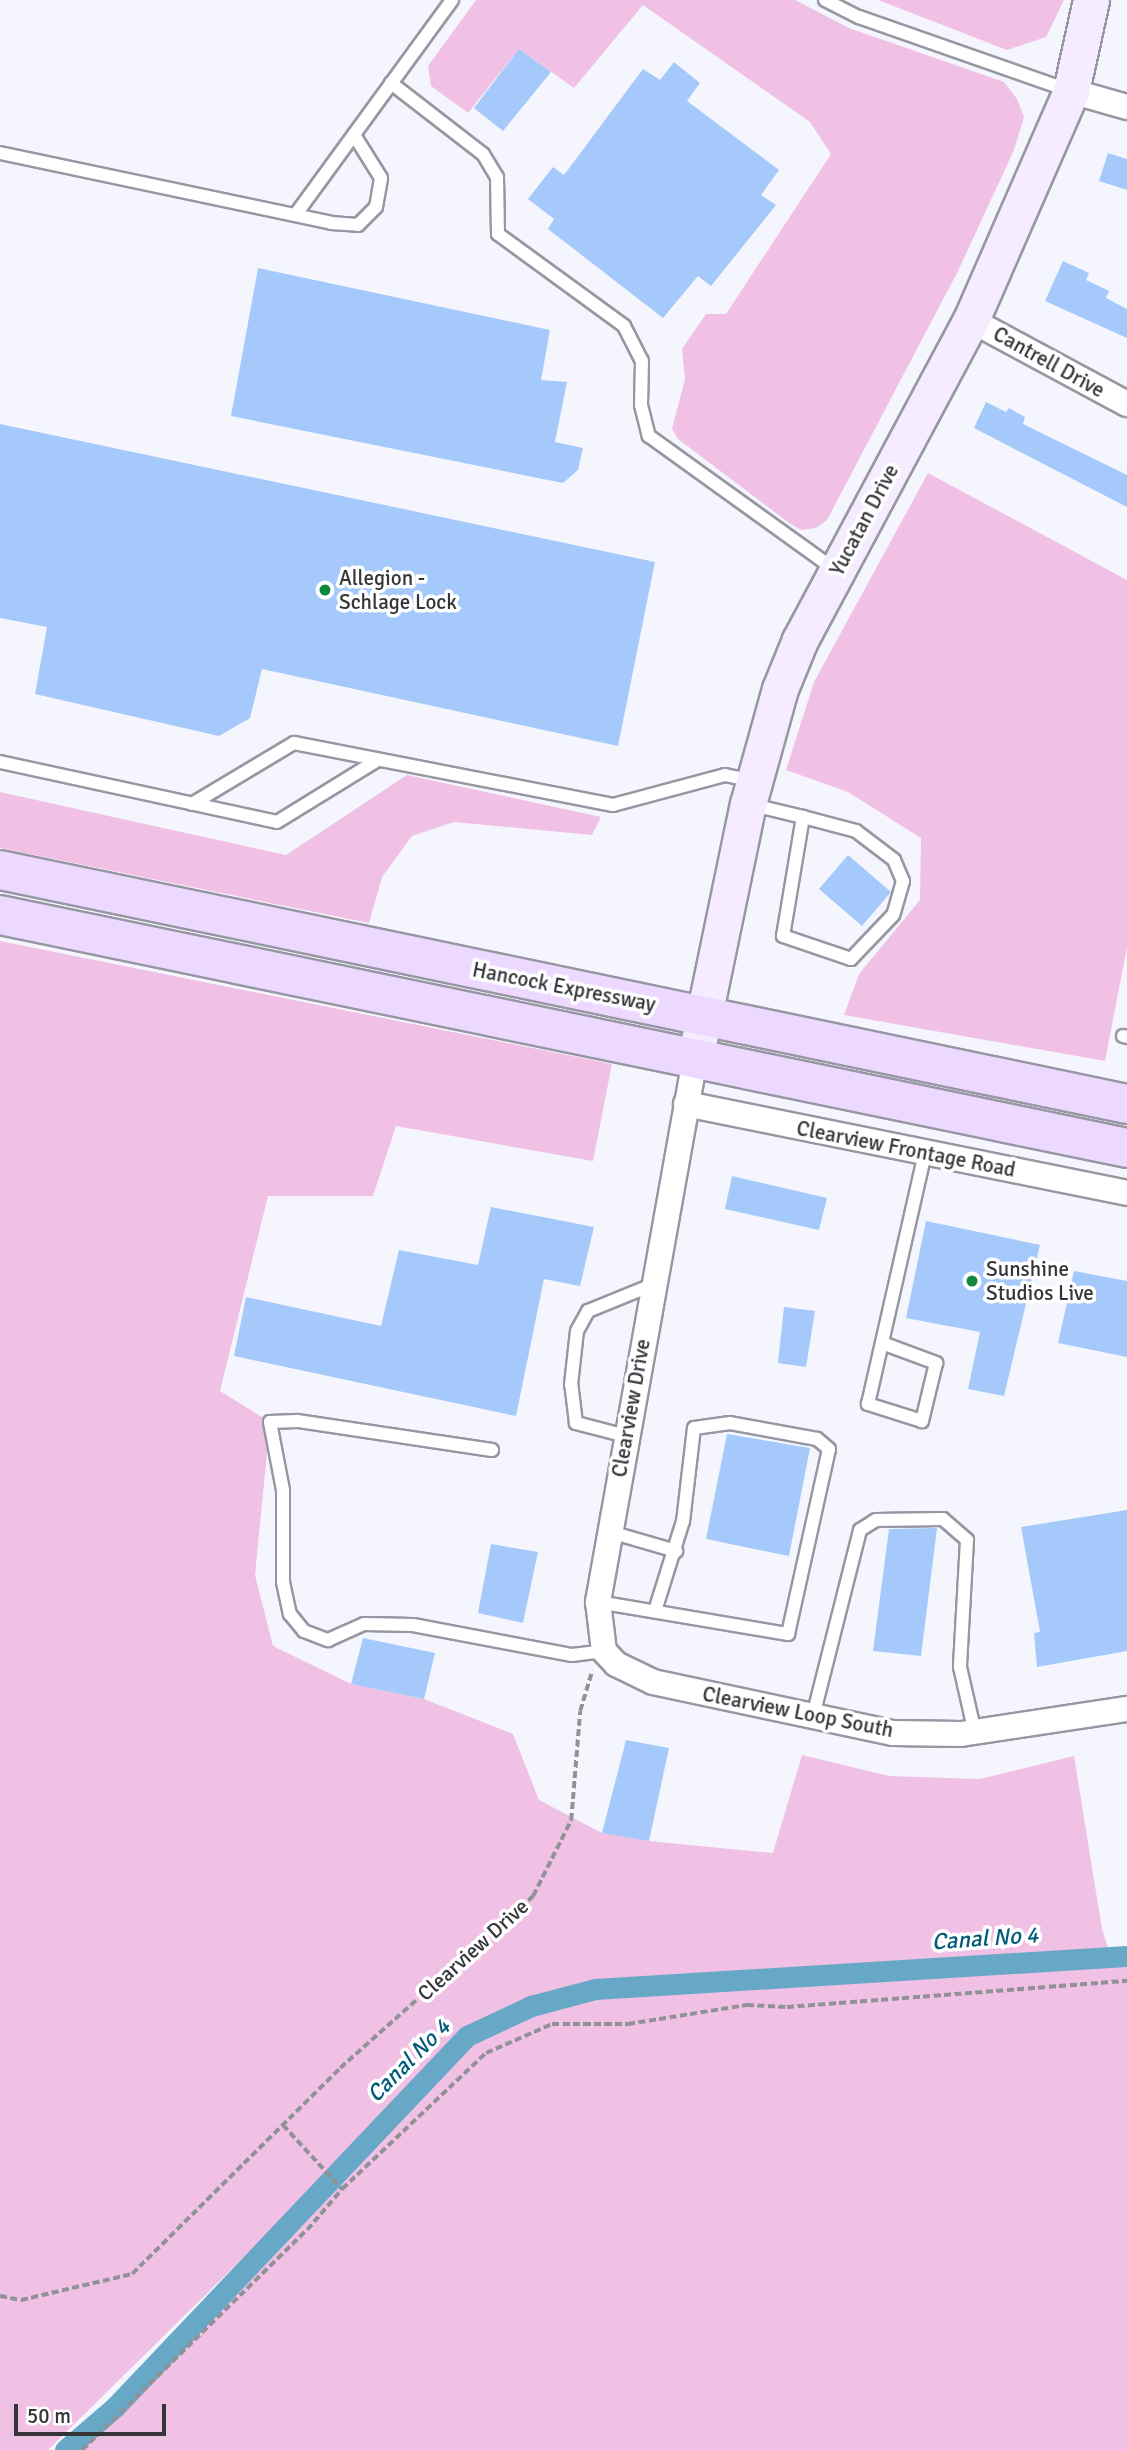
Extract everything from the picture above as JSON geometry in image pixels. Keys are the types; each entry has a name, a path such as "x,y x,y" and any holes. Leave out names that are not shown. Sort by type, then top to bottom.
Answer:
{"main road":[{"name":"Hancock Expressway","path":"0,870 1127,1104"},
{"name":"Hancock Expressway","path":"0,915 1127,1148"}],"street":[{"name":"Yucatan Drive","path":"695,1059 751,792 780,689 837,572 971,320 1071,91 1091,0"},
{"path":"1071,91 1127,107"},
{"name":"Cantrell Drive","path":"971,320 1127,404"},
{"name":"Clearview Drive","path":"604,1651 598,1602 652,1285 695,1059"},
{"name":"Clearview Frontage Road","path":"686,1104 1127,1193"},
{"name":"Clearview Loop South","path":"604,1651 616,1664 653,1682 893,1733 975,1732 1127,1709"}],"lane":[{"path":"296,214 452,0"},
{"path":"825,0 859,17 1071,91"},
{"path":"391,83 483,154 497,177 498,234 624,326 642,361 641,405 649,436 837,572"},
{"path":"0,153 358,225 376,207 381,178 354,135"},
{"path":"192,804 294,743 613,805 725,775 751,792 803,817 856,831 894,860 904,881 893,915 852,959 783,936 803,817"},
{"path":"0,762 277,822 376,761"},
{"path":"882,1343 936,1363 922,1421 868,1404 925,1153"},
{"path":"626,1436 576,1423 571,1385 577,1331 588,1311 652,1285"},
{"path":"492,1450 297,1421 270,1422 283,1490 283,1582 290,1614 304,1631 328,1640 364,1624 413,1625 572,1655 604,1651"},
{"path":"598,1602 788,1634 829,1449 817,1438 730,1423 694,1428 676,1550 655,1611"},
{"path":"814,1716 860,1530 876,1520 943,1520 967,1540 960,1667 975,1732"},
{"path":"610,1532 676,1550"}],"path":[{"name":"Clearview Drive","path":"0,2296 21,2300 132,2274 340,2068 533,1896 571,1820 584,1687 604,1651"},
{"path":"82,2450 307,2230 342,2188 486,2053 552,2024 628,2024 747,2005 787,2007 1127,1981"},
{"path":"283,2125 342,2188"}],"shaded area":[{"path":"476,0 795,0 849,28 1004,82 1017,99 1024,117 1014,150 958,271 827,520 816,528 801,530 789,523 678,439 672,429 685,379 682,349 706,314 726,314 831,154 810,122 643,5 574,88 519,49 468,113 431,86 428,66"},
{"path":"878,0 1064,0 1046,37 1007,50"},
{"path":"928,473 1127,580 1127,947 1105,1061 844,1015 859,974 920,900 921,838 848,792 786,770 814,682"},
{"path":"407,775 601,817 592,835 454,822 412,836 382,877 369,923 0,848 0,792 286,855"},
{"path":"0,941 612,1064 593,1161 396,1126 373,1196 268,1196 220,1391 270,1422 255,1575 273,1646 351,1684 424,1699 513,1734 539,1800 602,1833 649,1841 773,1853 802,1755 889,1776 980,1779 1074,1756 1102,1929 1111,1957 1127,1956 1127,2450 68,2450 444,2060 48,2450 0,2450"}],"building":[{"path":"519,49 551,72 503,131 474,108"},
{"path":"674,62 700,83 687,101 779,170 761,195 776,205 711,286 698,276 663,318 548,229 554,219 528,199 553,167 564,175 643,69 660,80"},
{"path":"1108,153 1127,159 1127,190 1099,181"},
{"path":"1063,261 1089,273 1086,280 1109,291 1106,298 1127,309 1127,338 1045,301"},
{"path":"258,268 550,330 541,380 567,382 555,442 583,448 578,470 563,483 231,416"},
{"path":"986,402 1006,412 1009,408 1025,417 1023,424 1127,475 1127,507 974,428"},
{"name":"Allegion - Schlage Lock","path":"0,424 655,562 618,746 262,669 250,718 219,736 35,694 47,627 0,618"},
{"path":"848,855 891,892 862,926 819,889"},
{"path":"732,1176 827,1198 819,1230 725,1209"},
{"path":"491,1207 594,1227 580,1286 544,1279 516,1416 234,1356 246,1297 381,1326 399,1250 478,1265"},
{"name":"Sunshine Studios Live","path":"926,1221 1040,1245 1004,1396 968,1389 980,1332 906,1318"},
{"path":"1074,1271 1127,1281 1127,1357 1058,1343"},
{"path":"784,1307 815,1311 806,1367 778,1363"},
{"path":"727,1434 810,1448 789,1556 706,1539"},
{"path":"1127,1510 1127,1651 1037,1667 1034,1633 1040,1632 1021,1527"},
{"path":"937,1528 921,1656 873,1651 889,1529"},
{"path":"491,1544 538,1552 523,1623 478,1613"},
{"path":"363,1638 435,1653 424,1699 351,1684"},
{"path":"626,1740 669,1748 649,1841 602,1833"}],"waterway":[{"name":"Canal No 4","path":"65,2450 115,2407 467,2036 531,2006 595,1989 1127,1956"}],"place":[{"name":"Allegion - Schlage Lock","path":"325,590"},
{"name":"Sunshine Studios Live","path":"972,1281"}]}
